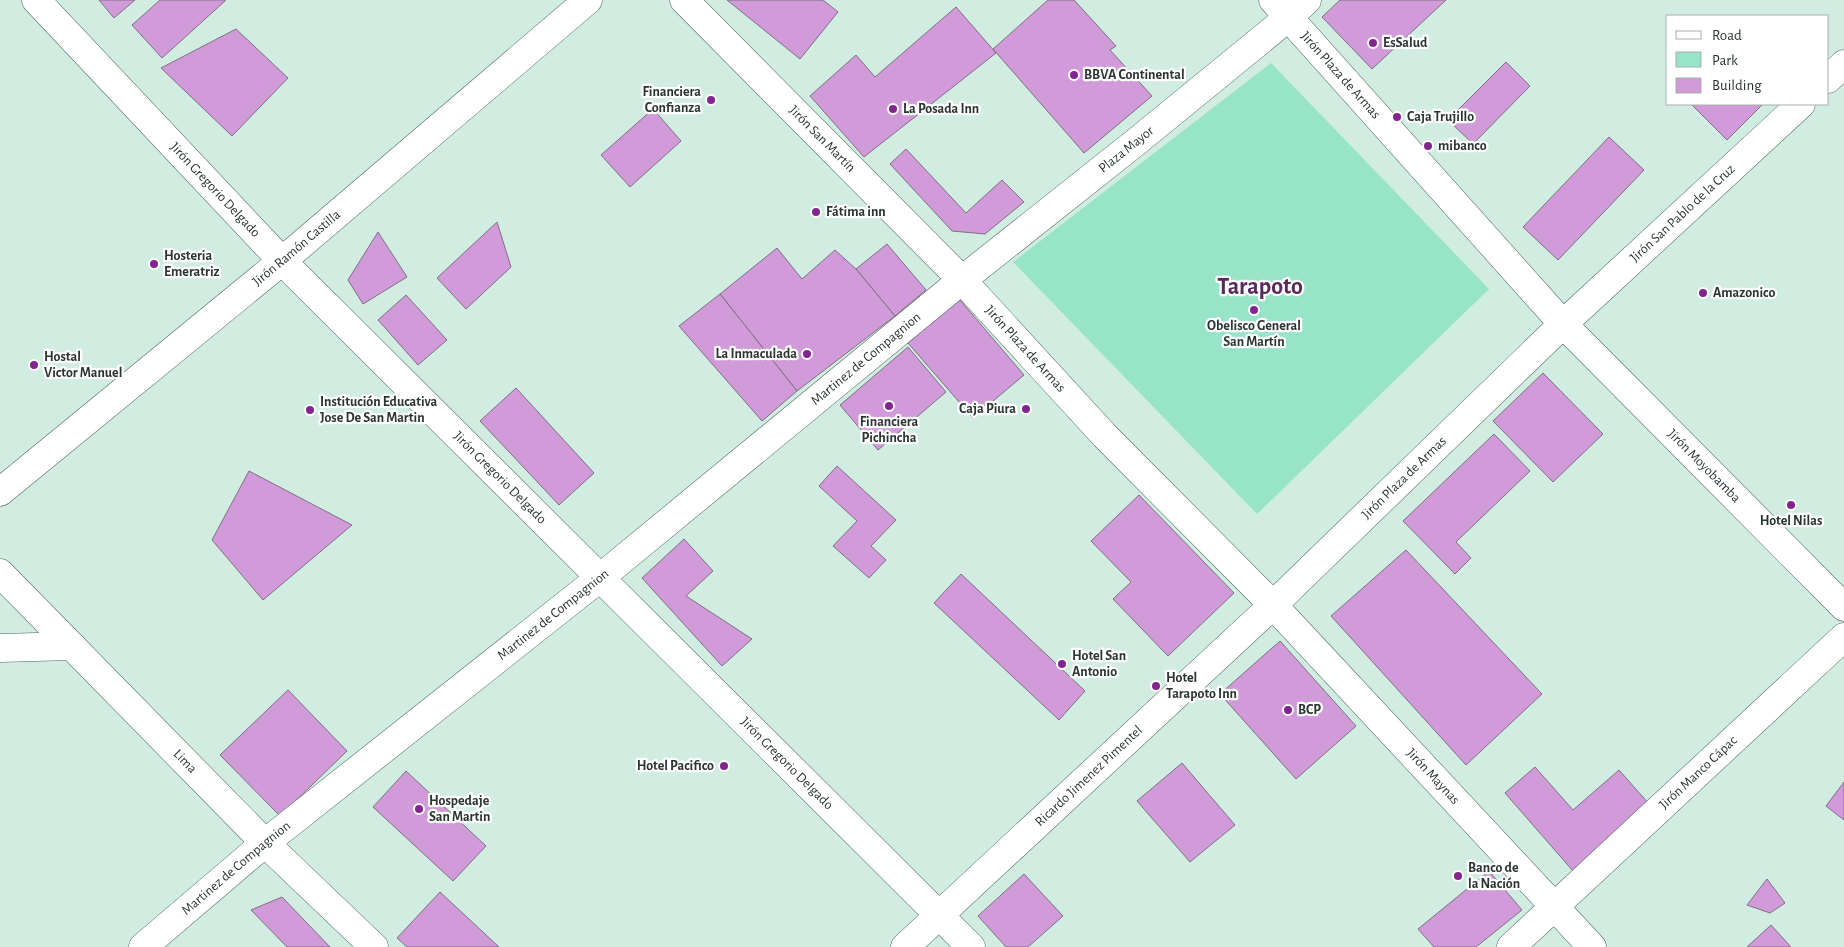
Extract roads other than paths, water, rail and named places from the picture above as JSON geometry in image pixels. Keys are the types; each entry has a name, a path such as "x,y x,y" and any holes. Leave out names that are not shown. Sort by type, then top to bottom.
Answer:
{"street":[{"name":"Jirón Gregorio Delgado","path":"36,0 282,261 940,914 971,947"},
{"name":"Jirón Ramón Castilla","path":"0,492 282,261 588,0"},
{"name":"Jirón San Martín","path":"684,0 962,280"},
{"name":"Plaza Mayor","path":"962,280 1136,142 1290,6"},
{"name":"Jirón Plaza de Armas","path":"962,280 1105,436 1273,605 1563,324 1290,6"},
{"path":"1829,78 1844,64"},
{"name":"Jirón San Pablo de la Cruz","path":"1563,324 1800,105"},
{"name":"Martinez de Compagnion","path":"143,947 266,843 601,577 962,280"},
{"name":"Jirón Moyobamba","path":"1563,324 1844,607"},
{"name":"Lima","path":"0,572 266,843 374,947"},
{"name":"Jirón Maynas","path":"1273,605 1592,947"},
{"name":"Ricardo Jimenez Pimentel","path":"906,947 1273,605"},
{"name":"Jirón Manco Cápac","path":"1511,947 1844,637"},
{"path":"0,648 72,646"}],"place":[{"name":"EsSalud","path":"1373,43"},
{"name":"BBVA Continental","path":"1074,75"},
{"name":"Financiera Confianza","path":"711,100"},
{"name":"La Posada Inn","path":"893,109"},
{"name":"Caja Trujillo","path":"1397,117"},
{"name":"mibanco","path":"1428,146"},
{"name":"Fátima inn","path":"816,212"},
{"name":"Hosteria Emeratriz","path":"154,264"},
{"name":"Amazonico","path":"1703,293"},
{"name":"Obelisco General San Martín","path":"1254,310"},
{"name":"La Inmaculada","path":"807,354"},
{"name":"Hostal Victor Manuel","path":"34,365"},
{"name":"Financiera Pichincha","path":"889,406"},
{"name":"Caja Piura","path":"1026,409"},
{"name":"Institución Educativa Jose De San Martin","path":"310,410"},
{"name":"Hotel Nilas","path":"1791,505"},
{"name":"Hotel San Antonio","path":"1062,664"},
{"name":"Hotel Tarapoto Inn","path":"1156,686"},
{"name":"BCP","path":"1288,710"},
{"name":"Hotel Pacifico","path":"724,766"},
{"name":"Hospedaje San Martin","path":"419,809"},
{"name":"Banco de la Nación","path":"1458,876"}],"district":[{"name":"Tarapoto","path":"1260,287"}]}
